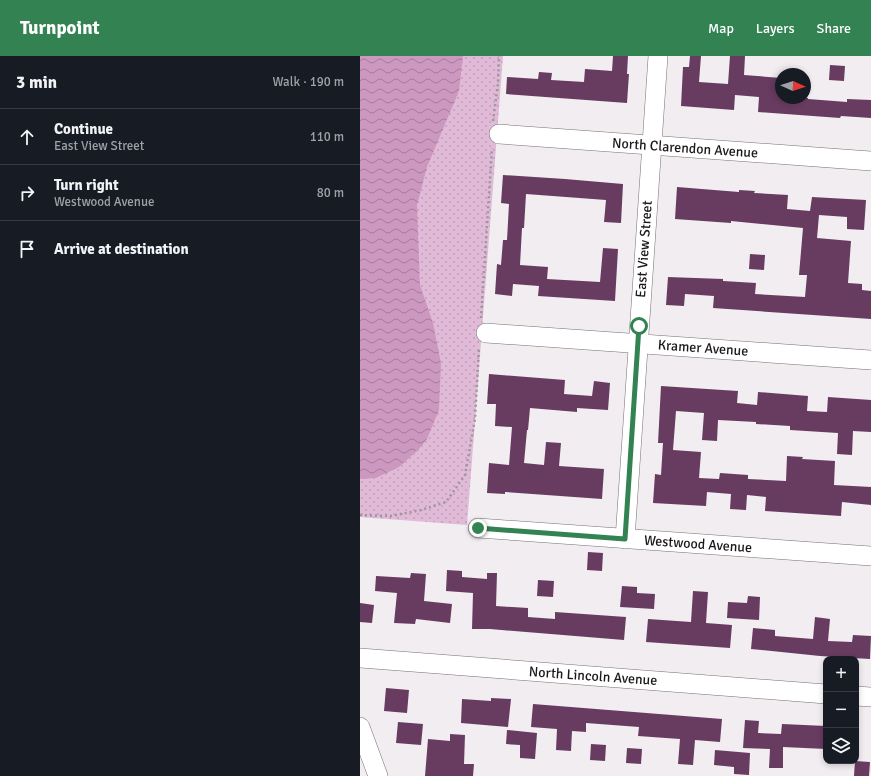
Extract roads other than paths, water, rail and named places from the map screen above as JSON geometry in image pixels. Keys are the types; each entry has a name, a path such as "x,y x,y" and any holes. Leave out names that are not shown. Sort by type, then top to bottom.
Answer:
{"street":[{"name":"East View Street","path":"625,539 658,56"},
{"name":"North Clarendon Avenue","path":"494,134 871,161"},
{"name":"Kramer Avenue","path":"482,332 871,360"},
{"name":"Westwood Avenue","path":"478,528 871,556"},
{"name":"North Lincoln Avenue","path":"360,658 823,694"},
{"path":"859,696 871,697"},
{"path":"360,727 378,776"}],"water":[{"path":"360,56 463,56 459,91 427,167 417,205 420,285 433,323 441,363 439,410 427,439 418,450 399,467 376,478 360,479"}]}
